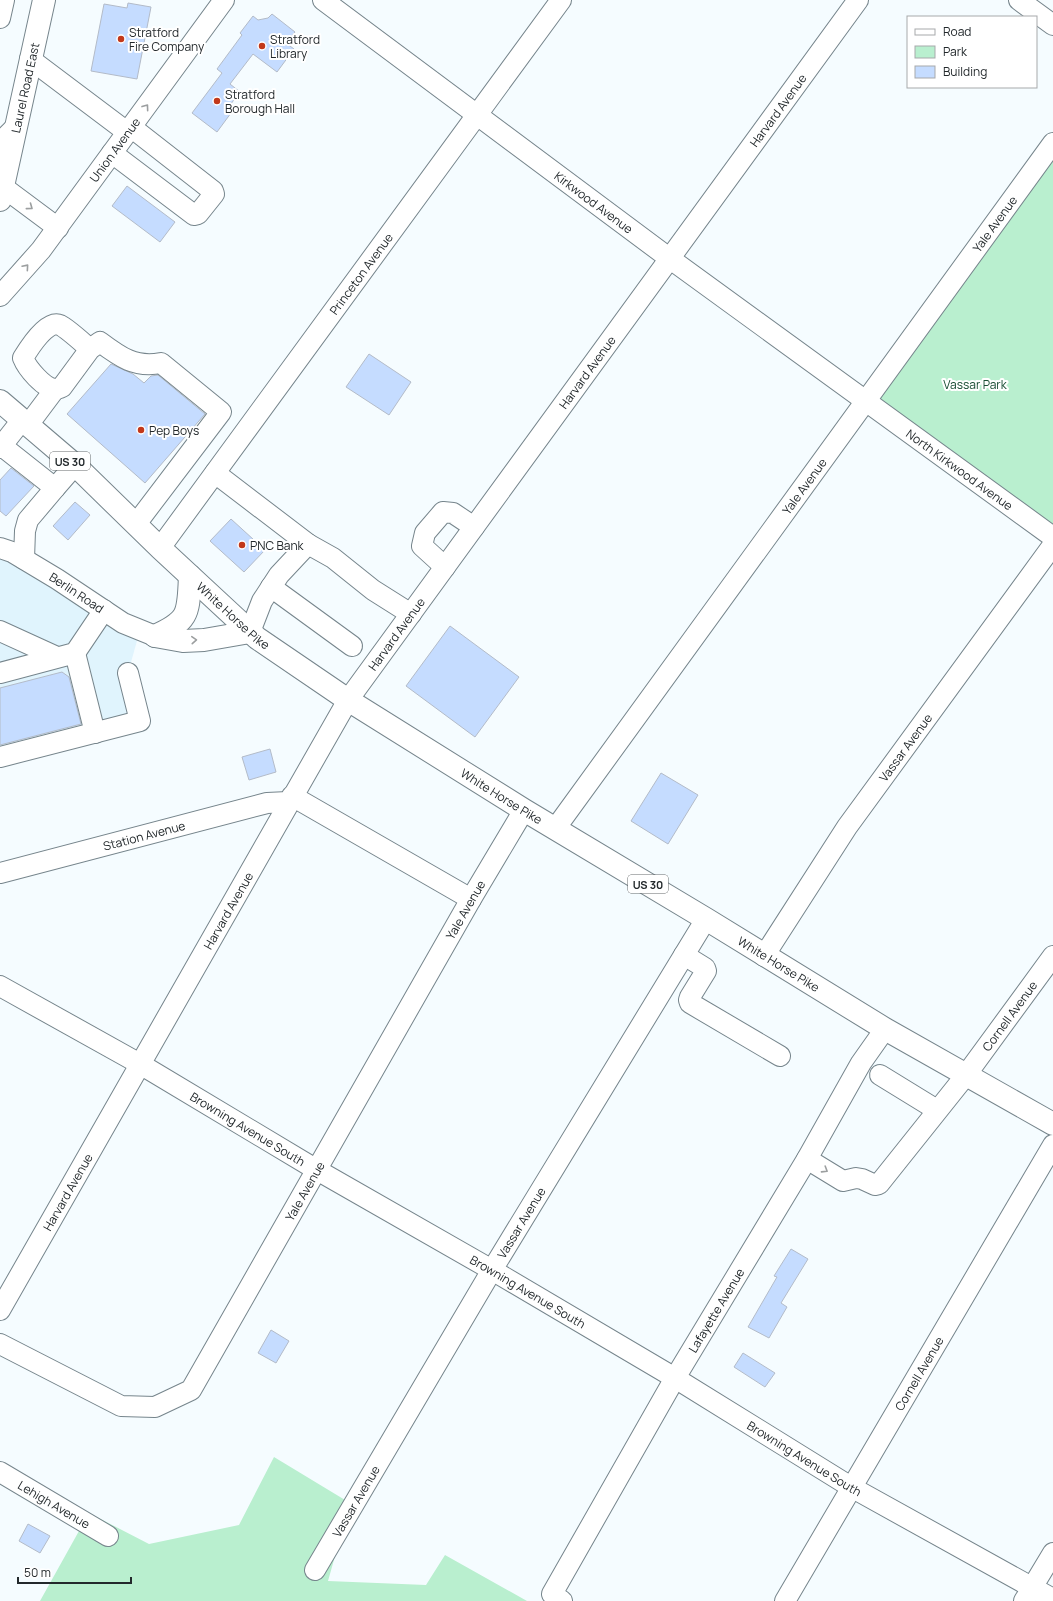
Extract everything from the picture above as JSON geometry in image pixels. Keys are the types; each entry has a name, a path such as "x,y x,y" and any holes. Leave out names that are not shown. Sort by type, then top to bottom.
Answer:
{"main road":[{"name":"Laurel Road East","path":"1,193 7,137 30,59 44,0"},
{"name":"White Horse Pike","path":"0,401 74,465 250,632 348,700 554,829 706,919 885,1029 1053,1124"},
{"path":"155,636 177,625 186,614 190,576"},
{"path":"155,636 183,641 204,640 250,632"}],"street":[{"path":"0,18 4,0"},
{"name":"Union Avenue","path":"0,296 41,250 58,228 224,0"},
{"name":"Kirkwood Avenue","path":"323,0 669,258 866,402"},
{"name":"Princeton Avenue","path":"160,548 478,116 561,0"},
{"name":"Harvard Avenue","path":"0,1310 290,799 348,700 858,0"},
{"path":"1019,0 1053,25"},
{"path":"30,59 129,129 213,191 214,194 198,214 194,214 112,153"},
{"name":"Yale Avenue","path":"554,829 1053,143"},
{"path":"1,193 58,228"},
{"path":"90,350 60,324 52,324 47,327 28,349 23,358 26,367 49,387 56,389 62,388 90,350 100,342 116,355 131,361 144,364 161,363 221,412 136,524"},
{"path":"55,488 1,447 56,389"},
{"name":"North Kirkwood Avenue","path":"866,402 1053,537"},
{"path":"207,431 231,452"},
{"path":"24,559 27,523 74,465"},
{"path":"216,473 308,544 333,558 373,590 411,614"},
{"path":"445,567 422,546 425,533 443,512 454,513 474,527"},
{"path":"250,632 262,601 279,574 308,544"},
{"name":"Vassar Avenue","path":"764,956 847,827 1053,545"},
{"name":"Berlin Road","path":"0,548 24,559 124,623 155,636"},
{"path":"271,587 352,646"},
{"path":"0,673 66,655 104,610"},
{"path":"0,631 66,655 95,733"},
{"path":"0,757 140,721 128,673"},
{"path":"290,799 471,899"},
{"name":"Station Avenue","path":"1,875 267,803 290,799"},
{"name":"Yale Avenue","path":"0,1344 121,1406 155,1407 191,1390 471,899 524,810"},
{"name":"Vassar Avenue","path":"315,1570 492,1270 706,919"},
{"path":"684,955 705,968 706,971 690,997 690,1003 780,1056"},
{"name":"Cornell Avenue","path":"807,1159 843,1181 856,1178 875,1185 879,1184 966,1075 1053,956"},
{"name":"Browning Avenue South","path":"0,986 140,1064 317,1170 492,1270 675,1378 1028,1594 1053,1599"},
{"name":"Lafayette Avenue","path":"557,1598 675,1378 807,1159 861,1063 885,1029"},
{"path":"880,1075 937,1110"},
{"name":"Cornell Avenue","path":"785,1601 1053,1145"},
{"name":"Lehigh Avenue","path":"0,1472 108,1536"},
{"path":"1028,1594 1053,1553"}],"shaded area":[{"path":"0,548 140,630 128,673 140,721 0,757"}],"green space":[{"name":"Vassar Park","path":"1053,143 1053,537 866,402"},
{"path":"274,1457 350,1503 328,1581 426,1585 445,1555 527,1601 40,1601 89,1513 149,1544 239,1525"}],"building":[{"name":"Stratford Fire Company","path":"128,3 151,7 137,79 91,71 104,4 127,8"},
{"name":"Stratford Library","path":"272,14 295,32 286,43 294,49 277,72 253,54 230,84 240,92 227,109 231,113 217,132 192,113 222,73 217,69 242,35 240,33 253,16 258,20 268,18"},
{"path":"127,186 175,222 160,242 112,206"},
{"path":"369,354 411,382 389,415 346,387"},
{"path":"111,364 133,374 144,383 151,376 158,375 205,414 145,483 67,414"},
{"path":"11,468 34,486 6,516 0,511 0,480"},
{"path":"75,502 90,515 68,540 53,526"},
{"path":"231,519 265,550 244,572 210,541"},
{"path":"450,626 519,677 475,737 406,686"},
{"path":"62,672 69,677 81,724 0,745 0,688"},
{"path":"270,749 276,772 249,780 242,757"},
{"path":"661,773 698,795 668,844 631,821"},
{"path":"791,1249 808,1259 781,1303 787,1307 769,1338 748,1327 777,1277 774,1276"},
{"path":"271,1330 289,1341 276,1363 258,1353"},
{"path":"743,1353 775,1373 765,1387 734,1367"},
{"path":"28,1524 50,1536 40,1553 19,1541"}],"place":[{"name":"Stratford Fire Company","path":"121,39"},
{"name":"Stratford Library","path":"262,46"},
{"name":"Stratford Borough Hall","path":"217,101"},
{"name":"Pep Boys","path":"141,430"},
{"name":"PNC Bank","path":"242,545"}]}
